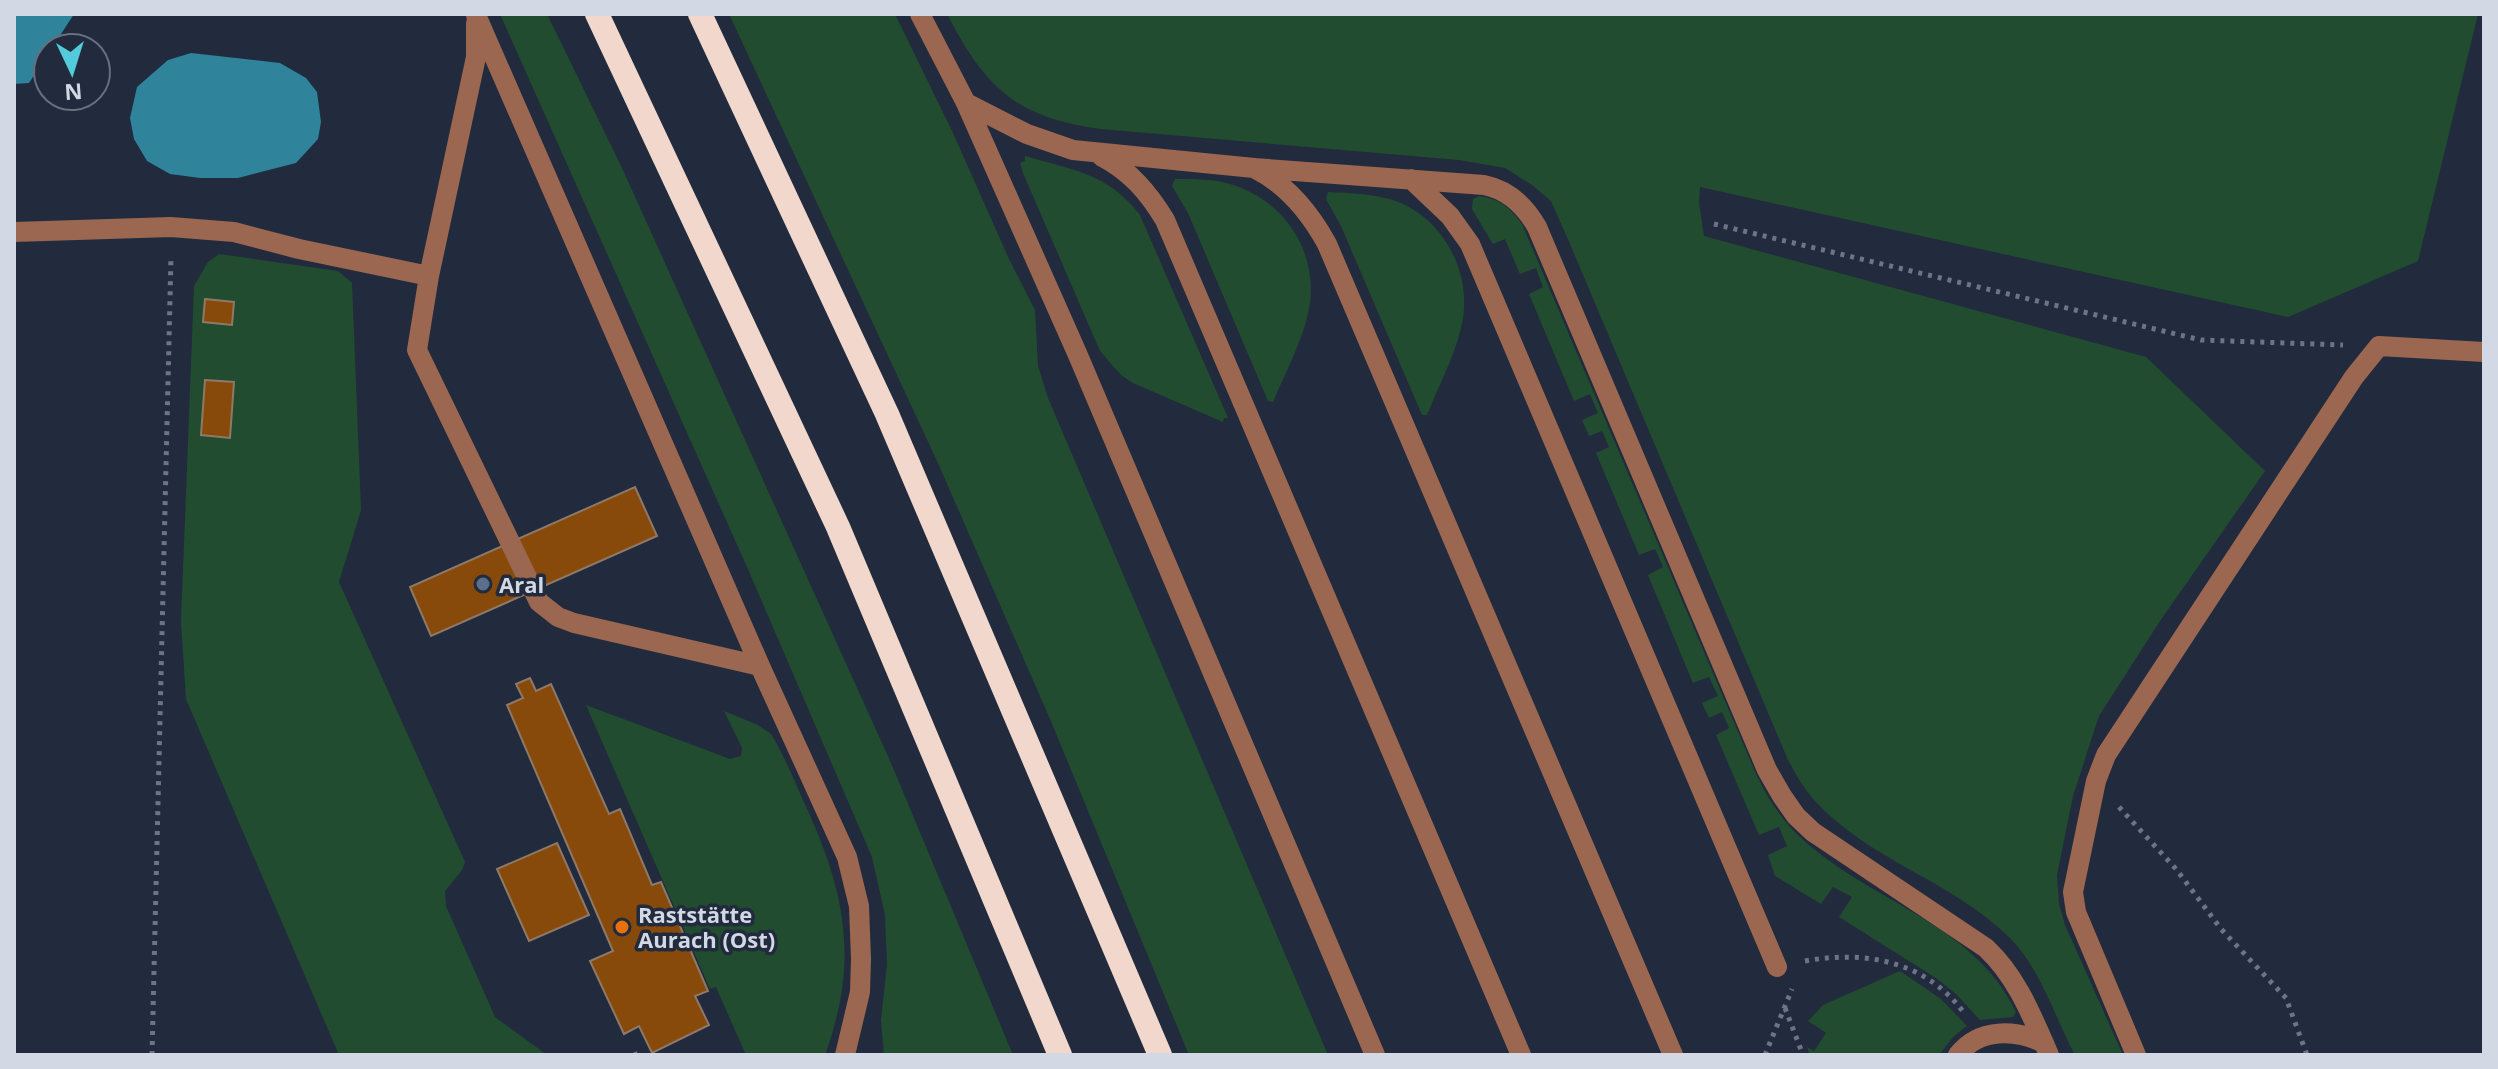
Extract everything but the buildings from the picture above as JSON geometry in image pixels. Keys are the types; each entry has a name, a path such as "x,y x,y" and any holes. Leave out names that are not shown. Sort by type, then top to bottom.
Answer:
{"highway":[{"path":"597,14 838,527 1060,1055"},
{"path":"700,14 887,414 1160,1055"}],"lane":[{"path":"920,14 966,103 1077,353 1375,1055"},
{"path":"476,15 476,57 429,276 417,350 539,602 558,617 574,623 760,666"},
{"path":"476,15 760,666 847,857 859,906 861,959 860,992 845,1055"},
{"path":"966,103 1027,134 1054,144 1096,153 1493,187 1514,198 1530,215 1550,256 1767,770 1782,796 1796,816 1832,846 1986,948 2006,968 2015,983 2046,1049"},
{"path":"1096,153 1130,174 1165,220 1521,1055"},
{"path":"1254,168 1274,179 1289,193 1327,244 1673,1055"},
{"path":"1411,179 1450,216 1470,244 1777,967"},
{"path":"14,232 171,227 234,232 429,276"},
{"path":"2136,1055 2076,912 2073,892 2096,781 2106,755 2354,377 2379,346 2484,352"},
{"path":"1958,1055 1981,1036 2002,1033 2032,1037 2046,1049"}],"path":[{"path":"1714,224 2201,340 2379,346"},
{"path":"152,1055 171,227"},
{"path":"2096,781 2176,869 2221,929 2286,998 2307,1055"},
{"path":"1799,973 1804,962 1837,956 1869,957 1909,967 1949,996 1981,1036"},
{"path":"1765,1055 1794,984"},
{"path":"1785,1007 1803,1055"}],"green space":[{"path":"500,14 547,14 622,168 891,763 1013,1055 884,1055 881,1020 887,964 885,915 872,857 747,567"},
{"path":"729,14 895,14 1035,310 1038,366 1048,398 1328,1055 1189,1055 1050,719 937,461"},
{"path":"947,14 2478,14 2418,261 2288,317 1700,187 1704,236 2146,357 2265,471 2160,621 2099,716 2073,796 2057,875 2059,904 2065,925 2123,1055 2075,1055 2039,979 2010,938 1964,901 1860,839 1837,822 1804,787 1788,760 1551,201 1505,168 1459,160 1101,129 1047,117 1025,107 990,80 961,40"},
{"path":"1025,156 1074,170 1102,182 1128,201 1140,215 1228,418 1224,418 1223,422 1133,383 1121,375 1100,351 1023,173 1020,163 1025,161"},
{"path":"1175,179 1217,181 1249,191 1280,214 1301,246 1311,283 1308,316 1273,402 1268,401 1188,213 1172,186"},
{"path":"1328,192 1371,195 1396,201 1429,222 1452,252 1463,289 1464,309 1454,350 1427,415 1422,415 1341,226 1326,199"},
{"path":"1479,196 1504,205 1522,224 1756,774 1774,807 1798,835 1825,858 1917,914 1974,956 1997,981 2016,1012 2013,1017 1980,1020 1936,978 1839,917 1852,897 1833,887 1821,904 1775,876 1768,855 1787,846 1779,827 1759,835 1716,735 1729,728 1722,712 1709,718 1702,703 1718,696 1709,677 1693,683 1648,575 1663,567 1655,549 1639,555 1596,453 1609,447 1602,431 1589,436 1582,420 1598,413 1590,394 1574,401 1529,294 1543,287 1536,268 1520,274 1505,239 1493,244 1472,209 1473,199"},
{"path":"219,254 338,271 352,283 361,510 339,582 465,862 445,891 446,906 495,1017 547,1055 339,1055 186,699 181,622 194,286 208,262"},
{"path":"586,705 730,759 741,756 742,748 724,711 771,734 817,833 838,895 843,925 842,987 825,1055 746,1055 716,987 710,989"},
{"path":"1900,971 1941,999 1967,1026 1954,1036 1939,1055 1810,1055 1807,1047 1814,1051 1826,1033 1808,1021 1823,1005"}],"water":[{"path":"14,14 74,14 62,32 32,32 32,78 29,83 14,84"},
{"path":"191,53 280,63 306,78 317,92 321,122 318,139 296,163 238,178 170,174 147,161 134,139 130,118 137,87 168,60"}],"place":[{"name":"Aral","path":"483,584"},
{"name":"Raststätte Aurach (Ost)","path":"622,927"}]}
